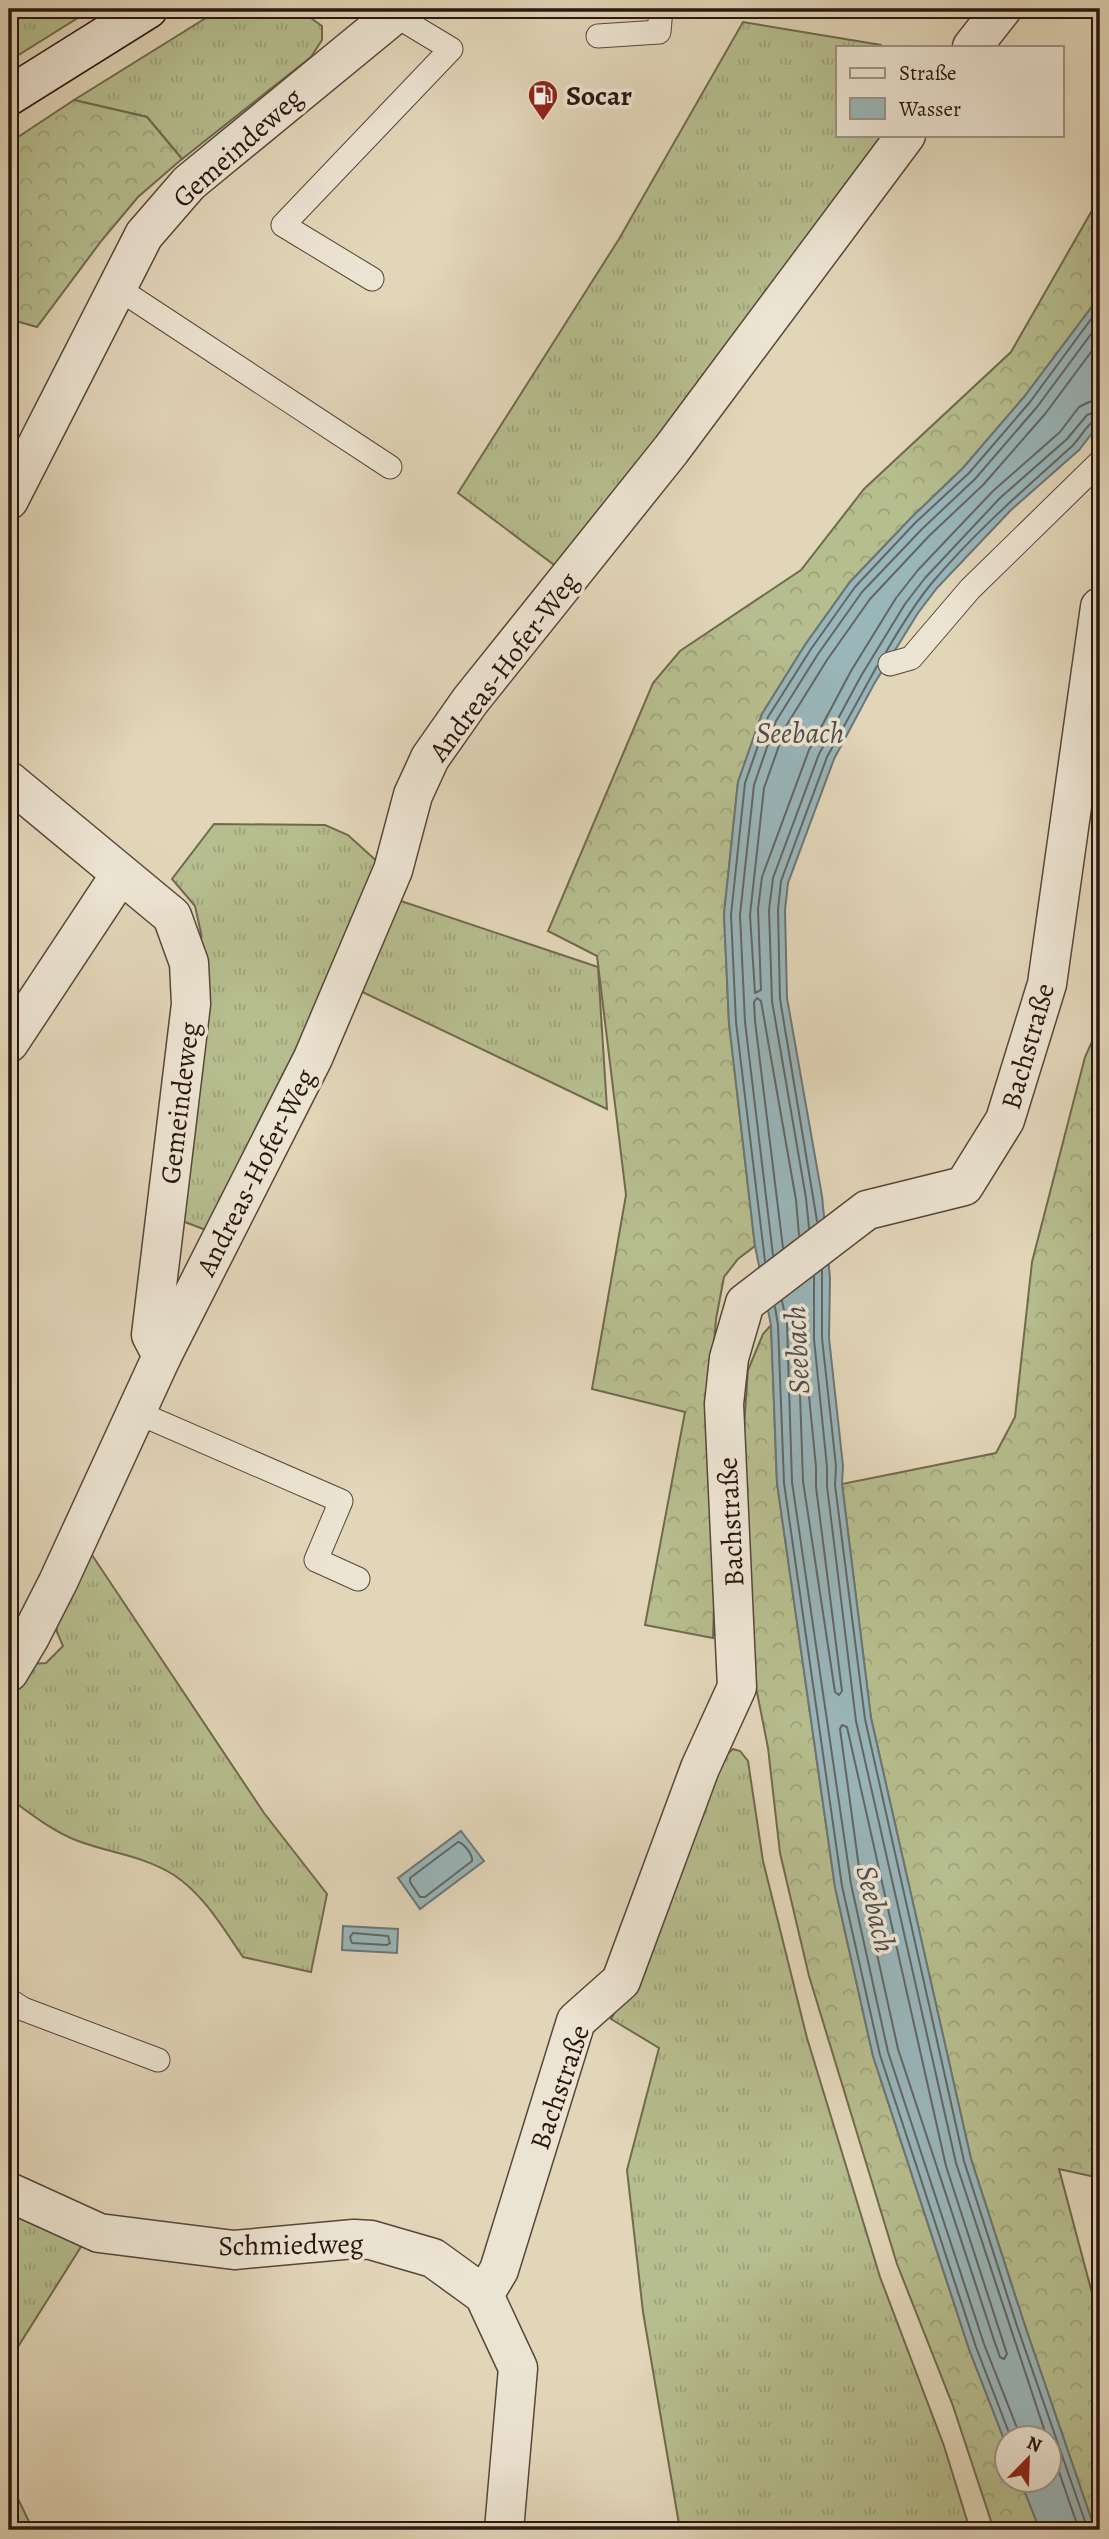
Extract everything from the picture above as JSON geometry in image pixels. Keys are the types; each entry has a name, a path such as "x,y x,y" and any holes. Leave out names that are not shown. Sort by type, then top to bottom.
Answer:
{"street":[{"path":"9,96 148,9"},
{"path":"973,46 1002,9"},
{"name":"Gemeindeweg","path":"9,500 144,235 189,183 397,11"},
{"name":"Andreas-Hofer-Weg","path":"9,1672 58,1582 162,1356 313,1058 393,870 413,796 430,758 470,701 671,450 905,136"},
{"name":"Bachstraße","path":"484,2295 499,2270 576,2021 621,1980 700,1768 737,1687 724,1404 729,1358 745,1303 867,1210 964,1186 1005,1120 1047,984 1100,607"},
{"name":"Gemeindeweg","path":"9,781 172,916 189,963 189,1018 151,1335 162,1356"},
{"path":"9,1043 120,875"},
{"name":"Schmiedweg","path":"9,2192 99,2233 234,2249 354,2239 371,2240 433,2258 484,2295"},
{"path":"484,2295 518,2368 503,2530"}],"lane":[{"path":"598,36 659,32 660,9"},
{"path":"372,279 283,226 451,50 397,11"},
{"path":"116,287 390,467"},
{"path":"890,664 911,658 970,589 1100,462"},
{"path":"136,1412 341,1501 316,1560 358,1579"},
{"path":"9,2000 23,2009 158,2060"}],"green space":[{"path":"92,9 9,61 9,11"},
{"path":"298,9 322,26 322,40 311,57 182,159 147,117 74,100 206,18"},
{"path":"743,22 881,45 836,46 836,136 881,136 561,570 458,493 619,239"},
{"path":"74,100 147,117 182,159 138,197 37,327 9,319 9,143"},
{"path":"1100,151 1100,296 1024,397 963,468 850,582 805,645 762,714 738,782 724,914 729,1023 755,1246 738,1259 724,1277 716,1319 713,1357 717,1515 713,1638 645,1625 685,1412 592,1389 626,1195 597,956 548,931 653,683 680,651 801,570 864,489 1011,352 1094,207 1093,159"},
{"path":"214,824 325,825 348,835 381,865 211,1232 177,1219 199,1025 201,933 195,906 172,879"},
{"path":"395,899 598,967 607,1109 354,988"},
{"path":"1100,1024 1100,1455 1097,1476 1100,1483 1100,2178 1059,2169 1100,2323 1100,2530 1095,2530 1064,2440 1064,2424 1059,2424 971,2159 871,1718 842,1484 996,1453 1015,1417 1032,1262 1085,1057"},
{"path":"771,1325 777,1483 835,1887 873,2056 969,2349 998,2424 993,2424 993,2494 1026,2494 1040,2530 994,2530 953,2406 897,2264 809,1976 780,1853 768,1748 750,1657 743,1442 748,1370 763,1334"},
{"path":"86,1546 264,1813 327,1894 311,1972 243,1957 204,1902 174,1875 151,1863 68,1837 9,1798 9,1692 18,1676 31,1664 46,1663 63,1646 57,1632 55,1616"},
{"path":"733,1749 740,1751 748,1761 763,1861 807,2038 880,2277 944,2446 970,2530 680,2530 643,2312 627,2170 659,2048 611,2019 653,1941 724,1757"},
{"path":"9,2213 84,2242 9,2361"},
{"path":"9,2480 33,2530 9,2530"}],"water":[{"name":"Seebach","path":"1100,296 1100,423 1079,450 1011,510 937,588 918,613 874,684 834,759 788,883 785,910 787,998 822,1196 830,1278 829,1338 843,1466 842,1484 871,1718 971,2159 1059,2424 998,2424 969,2349 873,2056 835,1887 777,1483 771,1325 755,1246 729,1023 724,914 738,782 762,714 805,645 850,582 963,468 1024,397"},
{"path":"461,1831 484,1861 420,1909 398,1878"},
{"path":"343,1926 398,1929 397,1953 342,1950"},
{"name":"Seebach","path":"1064,2440 1095,2530 1040,2530 1026,2494 1064,2494"}],"place":[{"name":"Socar","path":"543,122"}]}
